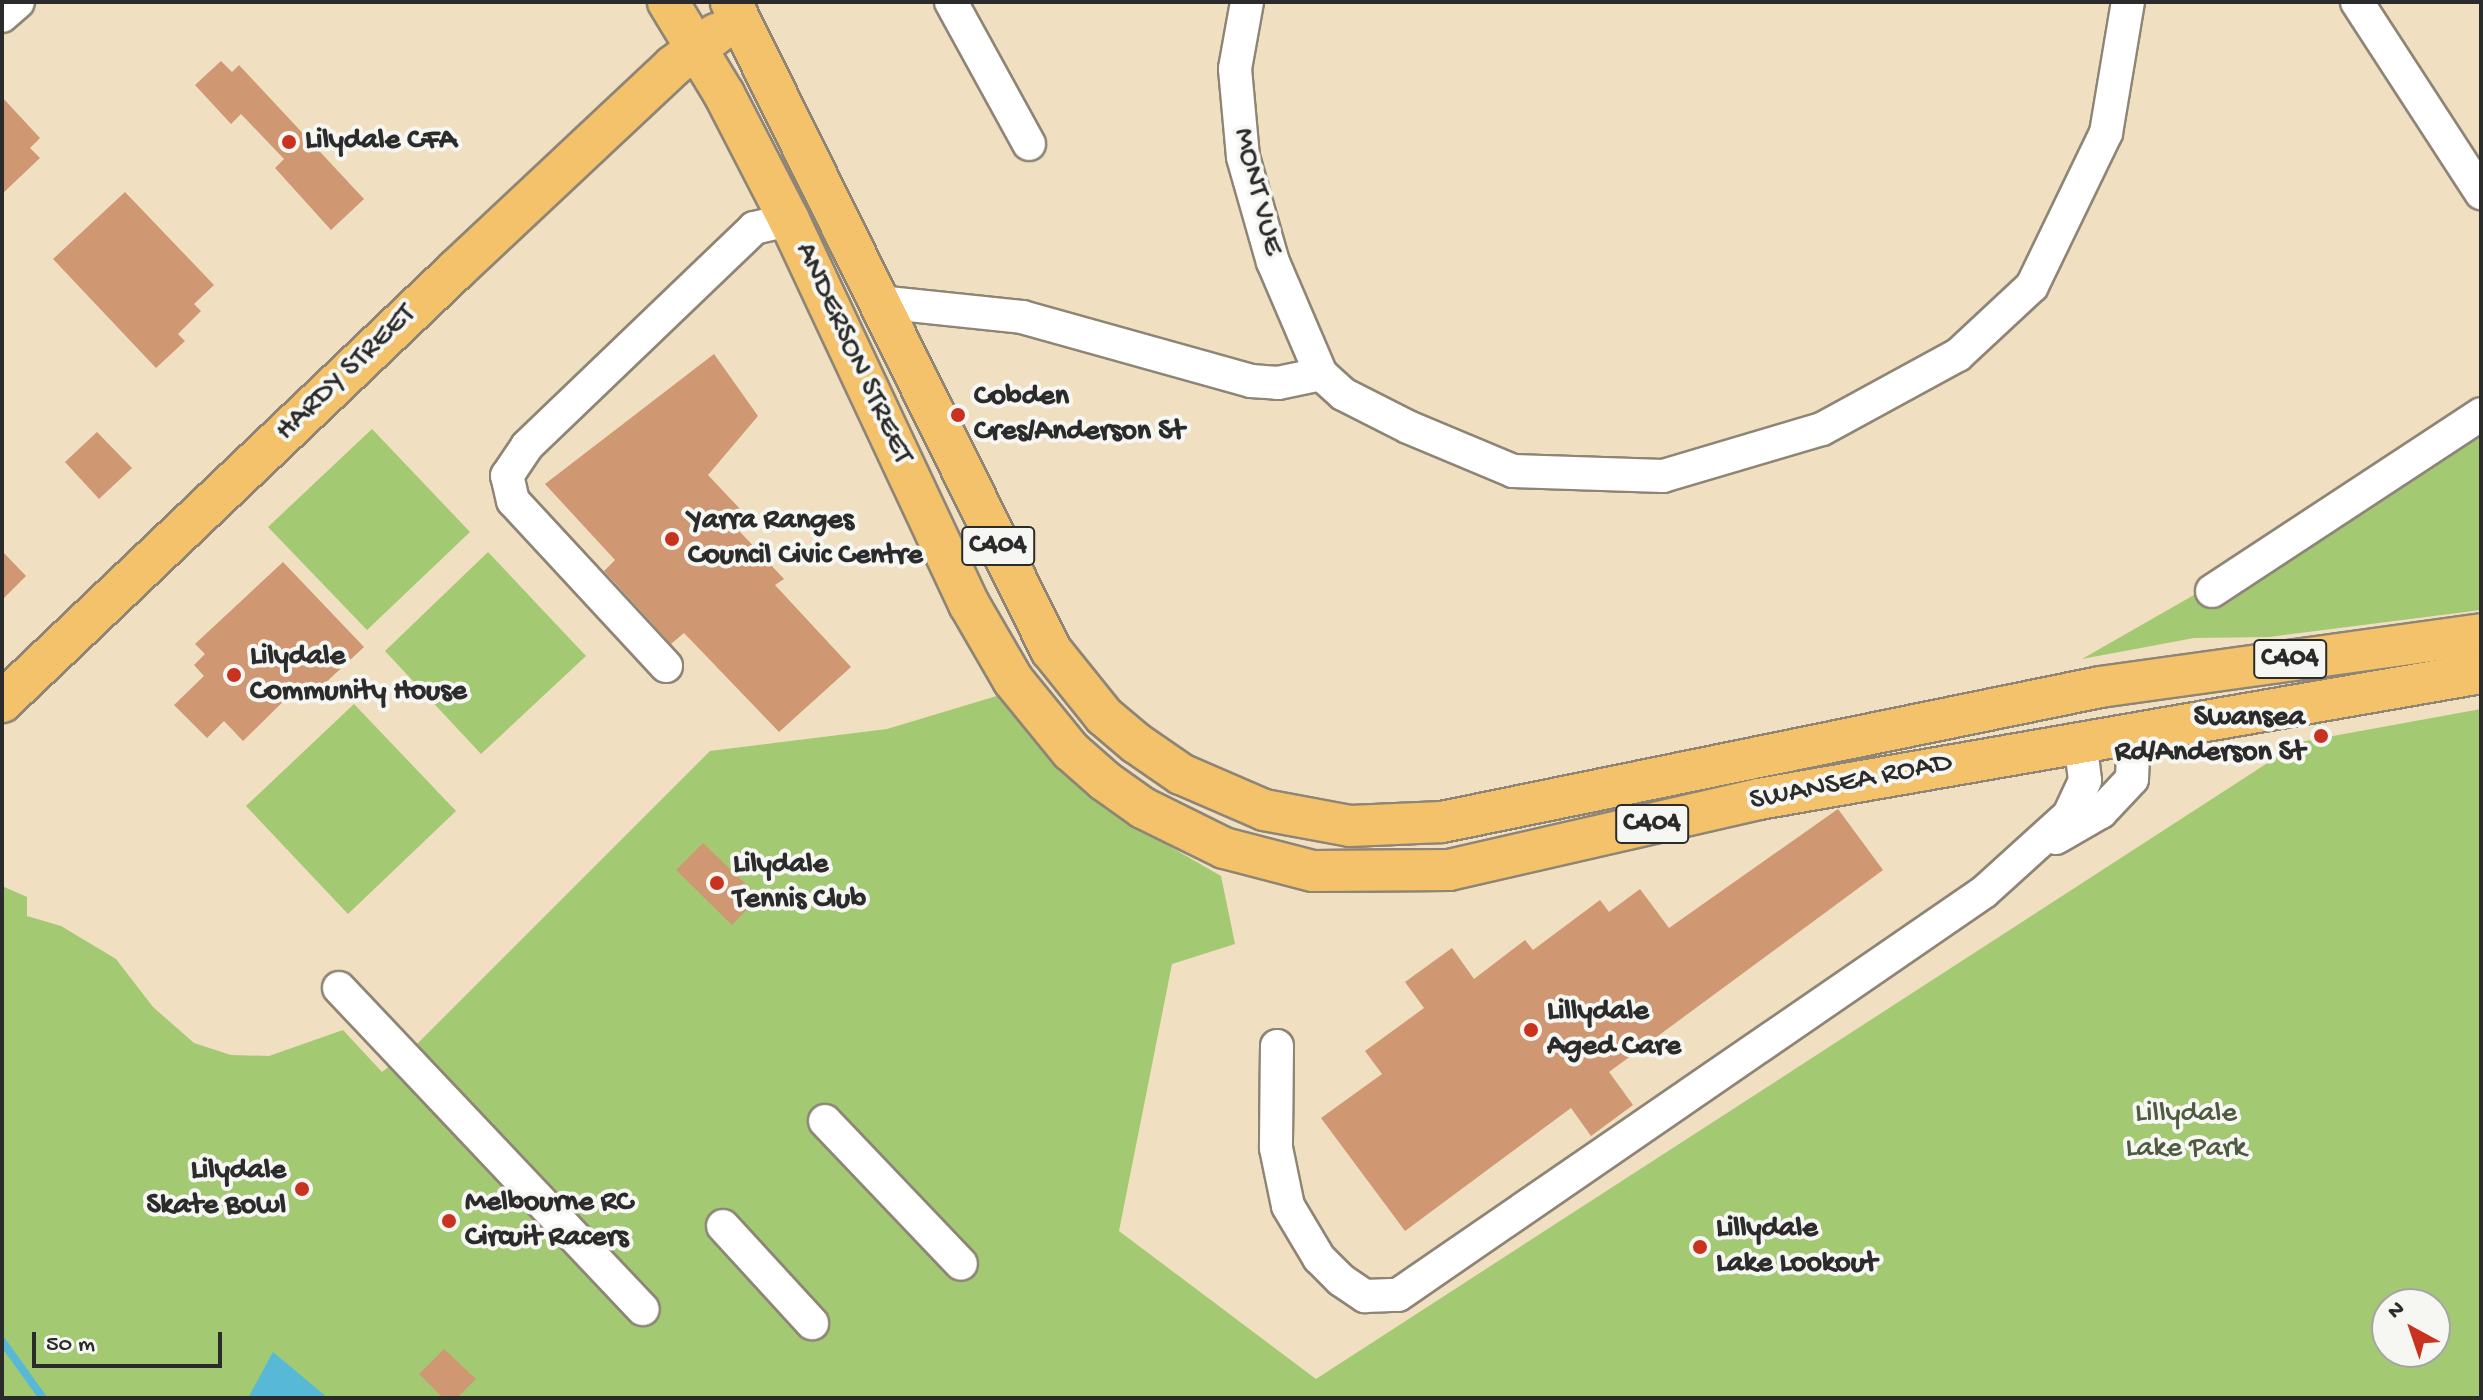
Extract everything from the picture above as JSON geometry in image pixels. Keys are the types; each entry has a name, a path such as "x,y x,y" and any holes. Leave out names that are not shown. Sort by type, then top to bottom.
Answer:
{"main road":[{"name":"ANDERSON STREET","path":"668,2 789,220 989,643 1051,729 1105,781 1143,808 1224,848"},
{"name":"ANDERSON STREET","path":"735,10 829,196 1029,613 1075,684 1104,716 1181,774 1264,810"},
{"name":"HARDY STREET","path":"2,702 735,10"},
{"path":"789,220 829,196"},
{"path":"880,302 860,325 903,419 927,515"},
{"name":"SWANSEA ROAD","path":"1264,810 1350,826 1442,822 2100,687 2481,634"},
{"path":"2186,673 2192,697 2215,718"},
{"name":"SWANSEA ROAD","path":"1224,848 1313,871 1449,870 1759,799 2134,730 2481,673"},
{"path":"2100,687 2134,730"},
{"path":"2080,740 2100,687"}],"street":[{"path":"2,16 18,2"},
{"path":"951,2 1029,144"},
{"name":"MONT VUE","path":"1247,2 1235,69 1243,157 1273,262 1321,374"},
{"path":"880,302 1022,317 1251,381 1278,383 1321,374 1343,394 1408,427 1469,456 1529,474 1663,476 1822,429 1958,355 2032,286 2106,133 2128,2"},
{"path":"2357,2 2481,193"},
{"path":"666,666 524,514 507,488 511,466 527,446 632,350 757,225 789,220"},
{"path":"2212,591 2481,414"},
{"path":"1277,1046 1276,1148 1288,1206 1319,1258 1341,1280 1365,1296 1398,1295 1928,933 2036,849 2101,812 2132,779 2134,730"},
{"path":"2036,849 2080,797 2085,780 2080,740"},
{"path":"339,988 643,1309"},
{"path":"825,1121 961,1264"},
{"path":"723,1226 812,1323"}],"green space":[{"path":"372,429 470,532 367,630 268,527"},
{"path":"2481,431 2481,610 2269,637 2194,638 2082,659"},
{"path":"488,552 586,656 481,754 385,651"},
{"name":"Lillydale Lake Park","path":"1000,695 1105,809 1221,876 1235,944 1172,964 1119,1231 1316,1379 2300,742 2481,709 2481,1398 2,1398 2,886 27,897 27,916 61,926 116,959 153,1007 194,1043 231,1055 269,1056 343,1030 382,1072 416,1045 710,751 887,729"},
{"path":"354,704 456,811 348,914 246,806"}],"water":[{"path":"273,1352 328,1398 248,1398"}],"building":[{"name":"Lilydale CFA","path":"221,61 232,72 239,65 364,199 331,230 275,168 284,159 241,114 231,124 195,85"},
{"path":"2,97 40,138 30,148 40,158 2,194"},
{"path":"125,192 214,285 194,304 201,311 178,334 185,341 156,368 53,259"},
{"name":"Yarra Ranges Council Civic Centre","path":"714,354 758,416 708,475 741,510 728,519 784,579 775,585 851,667 779,732 684,633 671,644 604,571 615,560 545,484"},
{"path":"97,432 132,468 99,499 65,462"},
{"path":"2,551 26,576 2,600"},
{"path":"283,562 364,647 308,699 297,688 243,741 224,721 207,738 174,705 204,676 194,665 205,654 195,644"},
{"name":"Lillydale Aged Care","path":"1838,809 1883,870 1609,1072 1633,1105 1591,1136 1571,1108 1405,1231 1321,1118 1382,1074 1365,1051 1424,1008 1405,982 1452,948 1474,979 1525,940 1533,950 1600,900 1609,912 1640,889 1669,928"},
{"name":"Lilydale Tennis Club","path":"703,843 759,897 732,925 676,870"},
{"path":"444,1349 476,1379 457,1398 443,1398 419,1374"}],"waterway":[{"path":"2,1341 43,1398"}],"place":[{"name":"Lilydale CFA","path":"289,142"},
{"name":"Cobden Cres/Anderson St","path":"958,415"},
{"name":"Yarra Ranges Council Civic Centre","path":"672,539"},
{"name":"Lilydale Community House","path":"234,675"},
{"name":"Swansea Rd/Anderson St","path":"2321,736"},
{"name":"Lilydale Tennis Club","path":"717,883"},
{"name":"Lillydale Aged Care","path":"1531,1030"},
{"name":"Lilydale Skate Bowl","path":"302,1189"},
{"name":"Melbourne RC Circuit Racers","path":"449,1221"},
{"name":"Lillydale Lake Lookout","path":"1700,1247"}]}
